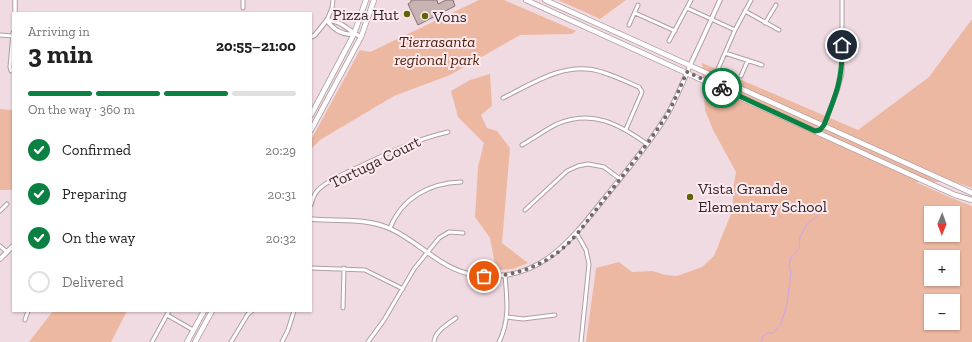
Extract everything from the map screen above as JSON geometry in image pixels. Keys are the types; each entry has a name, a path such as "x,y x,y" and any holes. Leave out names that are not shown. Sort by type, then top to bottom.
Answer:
{"main road":[{"path":"312,113 354,34 366,0"},
{"path":"312,128 360,37 374,0"},
{"path":"526,0 955,195 972,200"},
{"path":"545,0 972,193"},
{"path":"0,259 12,247"},
{"path":"187,342 203,312"},
{"path":"195,342 211,312"}],"street":[{"path":"15,0 15,12"},
{"path":"243,0 243,8"},
{"path":"312,36 315,35 327,20 332,8 333,0"},
{"path":"669,41 691,0"},
{"path":"312,219 354,220 369,222 390,228 412,240 444,264 474,275 505,276 535,266 563,248 576,234 647,144 666,116 720,0"},
{"path":"718,69 735,30 751,0"},
{"path":"815,131 820,130 824,125 842,73 842,0"},
{"path":"629,25 638,5"},
{"path":"765,23 776,5"},
{"path":"687,8 735,30"},
{"path":"745,11 779,30"},
{"path":"635,13 675,31"},
{"path":"327,20 351,29 354,34 360,37"},
{"path":"327,20 330,26 348,35 354,34"},
{"path":"0,35 12,36"},
{"path":"11,70 12,46"},
{"path":"725,53 762,65"},
{"path":"741,76 748,60"},
{"path":"504,98 552,74 568,70 584,69 601,71 639,87 642,92 626,129"},
{"path":"522,145 556,125 570,119 589,118 606,120 626,129 647,144"},
{"name":"Tortuga Court","path":"312,202 318,190 340,176 409,143 425,137 448,132"},
{"path":"525,210 567,171 578,166 588,164 604,167 620,179"},
{"path":"390,228 395,216 414,196 438,185 461,182"},
{"path":"0,211 7,204"},
{"path":"368,342 403,290 414,269 444,234 453,231 463,233"},
{"path":"576,234 586,250 590,264 581,342"},
{"path":"0,246 7,252"},
{"path":"312,268 353,268 371,272 403,290"},
{"path":"343,308 344,268"},
{"path":"499,342 507,317 505,276"},
{"path":"25,320 28,312"},
{"path":"152,342 168,312"},
{"path":"231,342 251,312"},
{"path":"282,342 288,330 294,312"},
{"path":"167,315 194,330"},
{"path":"507,317 523,320 555,315"},
{"path":"434,342 440,330 456,318"}],"green space":[{"name":"Tierrasanta regional park","path":"479,0 504,0 576,31 572,34 520,35 450,75 394,96 320,140 312,148 312,138 360,50 370,52"},
{"path":"558,0 626,0 600,19"},
{"path":"972,19 972,188 955,182 916,182 972,206 972,342 586,342 596,268 619,262 632,272 652,271 677,276 702,267 714,256 733,209 733,190 736,172 713,130 705,110 702,63 858,130 929,77"},
{"name":"Tierrasanta regional park","path":"490,74 492,106 481,115 487,128 497,131 510,148 502,243 528,263 513,269 496,270 490,238 475,217 478,167 484,143 458,117 451,91 470,80"},
{"path":"0,109 12,110 12,190 0,190"},
{"path":"52,312 126,312 111,342 29,342"}],"building":[{"name":"Vons","path":"411,0 437,0 438,4 446,0 453,0 455,6 418,25 408,4"}],"waterway":[{"path":"761,342 763,336 768,333 773,333 781,324 787,304 791,273 789,265 791,258 799,249 800,237 807,224 817,216"}],"way so far":[{"path":"484,276 505,276 525,270 535,266 563,248 576,234 647,144 666,116 676,98 687,72 722,88"}],"place":[{"name":"Pizza Hut","path":"407,14"},
{"name":"Vons","path":"425,16"},
{"name":"Vista Grande Elementary School","path":"690,197"}],"route":[{"path":"722,88 815,131 820,130 824,125 842,73 842,45"}]}
